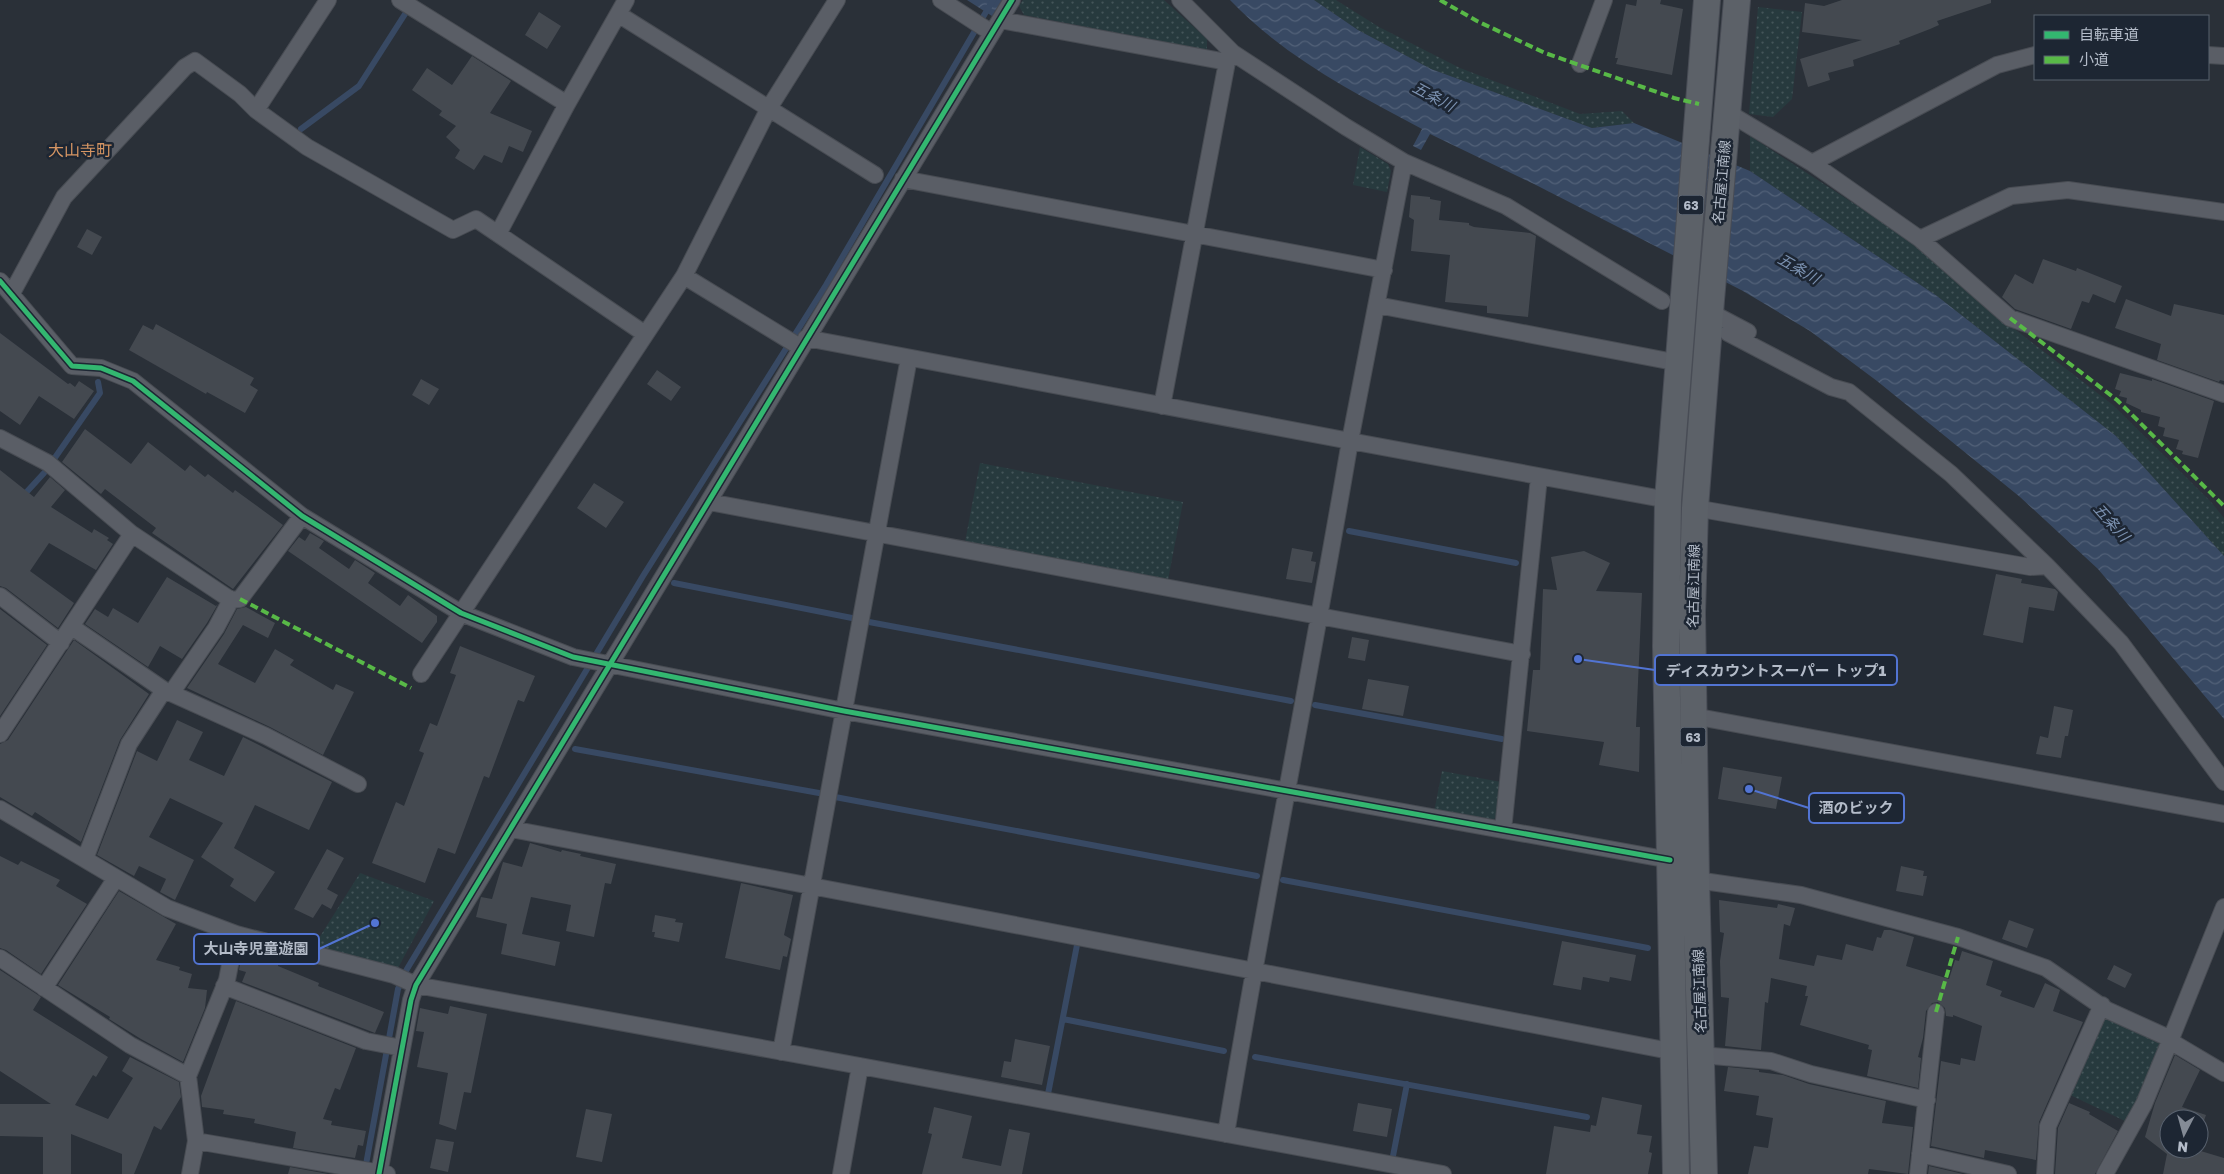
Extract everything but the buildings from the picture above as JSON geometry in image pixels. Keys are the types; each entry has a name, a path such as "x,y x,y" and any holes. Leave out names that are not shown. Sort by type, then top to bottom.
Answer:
{"main road":[{"name":"名古屋江南線","path":"1676,1174 1666,646 1668,500 1706,0"},
{"name":"名古屋江南線","path":"1704,1174 1696,880 1692,613 1695,508 1710,306 1737,0"}],"street":[{"path":"256,110 328,0"},
{"path":"400,0 567,104"},
{"path":"421,674 684,276 769,108 837,0"},
{"path":"941,0 975,22 996,27 1230,58"},
{"path":"196,1141 367,1172 392,1046 411,1000 413,984 511,829 599,663 709,502 803,343 1012,0"},
{"path":"1180,0 1230,58 1404,162 1506,206 1662,301"},
{"path":"1580,64 1604,0"},
{"path":"498,234 623,4 769,108 875,175"},
{"path":"2209,54 2224,56"},
{"path":"1812,163 1997,65 2034,55"},
{"path":"1162,406 1230,58"},
{"path":"12,294 64,197 185,67 195,61 240,94 256,110 307,147 453,230 476,219 645,334"},
{"path":"1726,124 1812,163 1920,239 2010,318 2224,394"},
{"path":"1226,1134 1254,968 1320,617 1350,441 1404,162"},
{"path":"903,179 1384,270"},
{"path":"1920,239 2011,196 2068,190 2224,212"},
{"path":"684,276 780,335 803,343 909,358 1668,500"},
{"path":"0,281 72,366 101,368 133,381 302,516 461,613 567,655 599,663 844,711 1670,860"},
{"path":"1377,305 1679,363"},
{"path":"1710,306 1833,377 1847,392 1951,474 2047,566 2121,643 2224,782"},
{"path":"1728,333 1831,386 1847,392"},
{"path":"781,1052 909,358"},
{"path":"0,438 48,463 132,534 231,600 240,598 302,516"},
{"path":"1504,830 1539,477"},
{"path":"709,502 1522,654"},
{"path":"1695,508 2030,568 2047,566"},
{"path":"0,734 132,534"},
{"path":"0,596 61,643"},
{"path":"85,859 130,744 216,628 231,600"},
{"path":"72,627 168,691 266,736 358,784"},
{"path":"1693,716 2224,814"},
{"path":"0,809 167,908 236,934 394,975 413,984 1226,1134 1381,1168 1443,1174"},
{"path":"511,829 812,887 1254,968 1675,1052"},
{"path":"44,988 116,878"},
{"path":"1696,880 1801,895 1958,937 2046,968 2102,1005 2170,1040 2224,1073"},
{"path":"2104,1174 2144,1104 2224,907"},
{"path":"190,1174 196,1141 188,1076 224,986 236,934"},
{"path":"0,958 130,1045 188,1076"},
{"path":"224,986 366,1041 392,1046"},
{"path":"2045,1174 2048,1126 2102,1005"},
{"path":"1918,1174 1936,1012"},
{"path":"1701,1055 1771,1061 1812,1074 1926,1100"},
{"path":"840,1174 860,1066"},
{"path":"1920,1154 2008,1174"}],"green space":[{"path":"1023,0 1164,0 1207,39 1207,50 1024,15 1019,6"},
{"path":"1314,0 1336,0 1379,27 1460,68 1580,114 1622,111 1634,123 1592,128 1431,69 1358,30"},
{"path":"1758,7 1802,12 1792,99 1773,117 1749,114"},
{"path":"1750,136 1910,240 1994,313 2113,405 2211,502 2224,518 2224,556 2116,436 1937,296 1750,171"},
{"path":"1360,147 1388,164 1391,171 1387,192 1353,185"},
{"path":"980,463 1183,502 1168,580 965,542"},
{"path":"1442,771 1501,782 1500,805 1497,816 1489,823 1434,812"},
{"path":"360,873 434,901 398,968 314,946"},
{"path":"2102,1017 2160,1040 2162,1051 2127,1122 2068,1094"}],"water":[{"path":"967,0 1002,0 992,16"},
{"name":"五条川","path":"1230,0 1314,0 1358,30 1431,69 1592,128 1634,123 1750,171 1937,296 2116,436 2224,556 2224,719 2098,569 2020,497 1877,381 1810,331 1743,291 1534,184 1430,134 1421,150 1413,146 1422,129 1345,87 1296,56 1273,39"}],"waterway":[{"path":"365,1170 398,989 407,969 643,576 826,285 993,0"},
{"path":"301,129 359,86 405,14"},
{"path":"54,459 100,393 98,382"},
{"path":"22,497 44,473"},
{"path":"1349,531 1516,563"},
{"path":"674,583 852,618"},
{"path":"869,622 1291,701"},
{"path":"1315,705 1502,739"},
{"path":"575,749 819,793"},
{"path":"835,797 1257,876"},
{"path":"1283,880 1648,948"},
{"path":"1048,1094 1077,945"},
{"path":"1063,1019 1224,1051"},
{"path":"1255,1057 1587,1117"},
{"path":"1393,1156 1407,1084"}],"marked path":[{"path":"1440,0 1477,21 1545,53 1674,98 1699,104"},
{"path":"2010,318 2117,400 2224,506"},
{"path":"240,599 411,688"},
{"path":"1936,1012 1958,937"}],"cycle path":[{"path":"379,1174 411,1000 416,985 1012,0"},
{"path":"0,281 72,366 101,368 133,381 302,516 461,613 573,657 844,711 1670,860"}],"place":[{"name":"ディスカウントスーパー トップ1","path":"1578,659"},
{"name":"酒のビック","path":"1749,789"},
{"name":"大山寺児童遊園","path":"375,923"}],"district":[{"name":"大山寺町","path":"80,150"}]}
